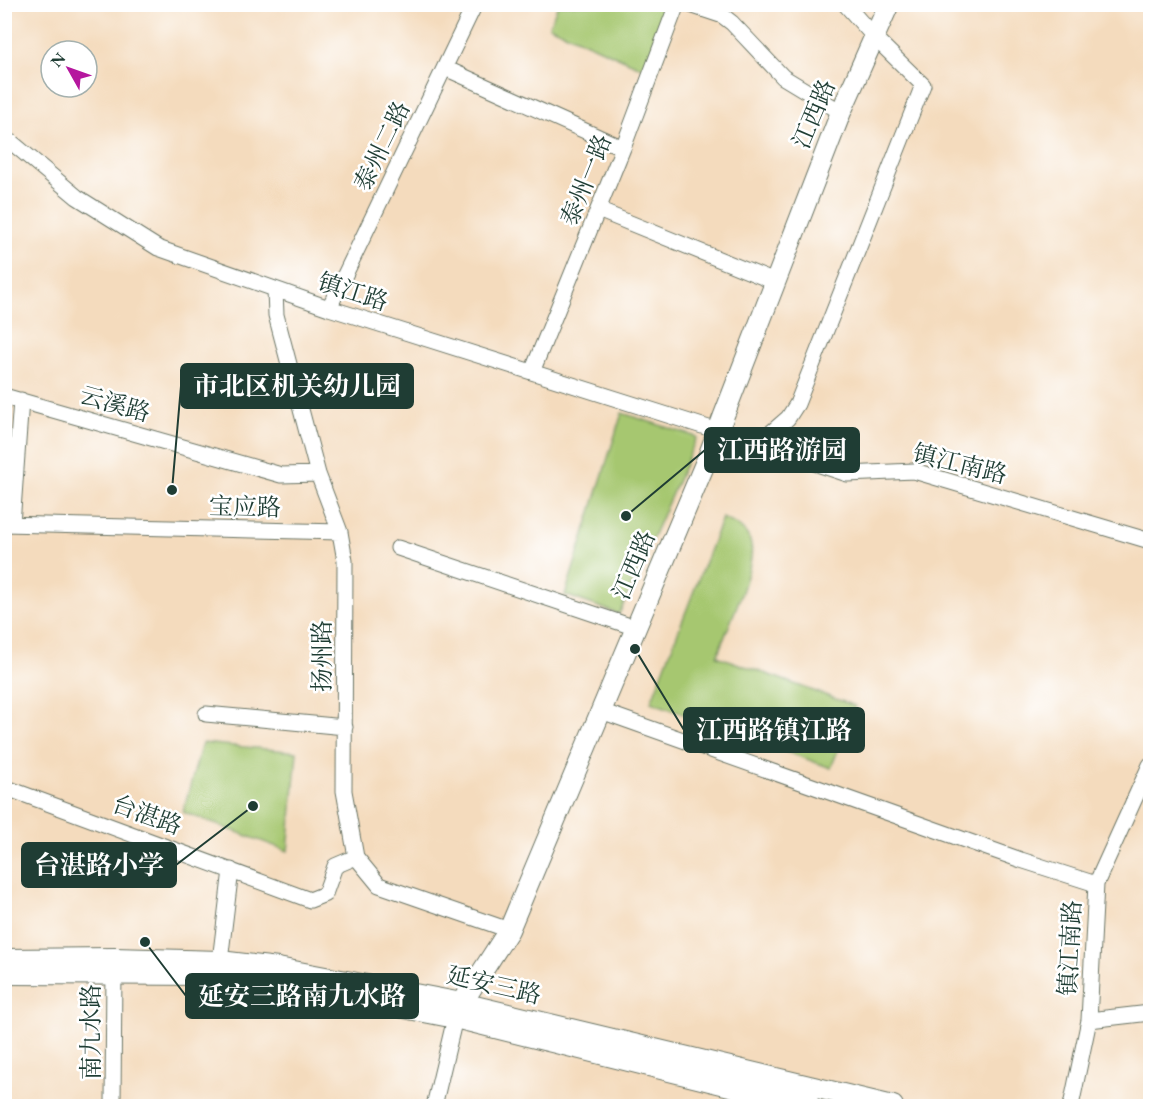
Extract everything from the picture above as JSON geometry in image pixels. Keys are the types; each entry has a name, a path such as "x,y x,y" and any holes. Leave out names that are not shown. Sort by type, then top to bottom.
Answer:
{"main road":[{"name":"江西路","path":"459,1010 509,930 718,430 841,112 889,4"},
{"name":"延安三路","path":"4,959 218,975 459,1010 811,1107"},
{"name":"延安三路","path":"4,974 220,961 278,968 893,1107"}],"street":[{"name":"泰州二路","path":"329,308 475,4"},
{"name":"泰州一路","path":"532,372 623,148 677,4"},
{"path":"687,4 723,16 783,77 841,112"},
{"path":"758,444 788,418 797,404 922,85 875,38 846,4"},
{"path":"445,68 623,148"},
{"name":"镇江路","path":"4,136 77,197 158,248 329,308 718,430"},
{"path":"598,210 775,282"},
{"name":"扬州路","path":"275,290 276,315 318,474 340,532 345,561 344,791 356,857 379,885 509,930"},
{"name":"云溪路","path":"4,396 280,475 318,474"},
{"path":"8,524 21,400"},
{"name":"镇江南路","path":"718,430 847,474 914,471 1150,540"},
{"name":"宝应路","path":"8,524 340,532"},
{"path":"398,548 636,628"},
{"path":"601,711 1021,860 1096,884"},
{"path":"206,714 345,727"},
{"name":"镇江南路","path":"1071,1107 1089,1020 1096,884 1150,765"},
{"name":"台湛路","path":"4,787 310,900 325,894 334,866 356,857"},
{"path":"220,961 231,870"},
{"name":"南九水路","path":"113,1107 114,966"},
{"path":"434,1107 459,1010"},
{"path":"1089,1020 1150,1013"}],"green space":[{"path":"665,4 672,7 647,70 549,26 558,5"},
{"path":"622,413 697,437 619,614 565,595"},
{"path":"722,518 744,531 750,540 751,555 745,584 717,656 855,706 831,768 651,702"},
{"path":"202,743 297,752 288,851 183,812"}],"place":[{"name":"市北区机关幼儿园","path":"172,490"},
{"name":"江西路游园","path":"626,516"},
{"name":"江西路镇江路","path":"635,649"},
{"name":"台湛路小学","path":"253,806"},
{"name":"延安三路南九水路","path":"145,942"}]}
